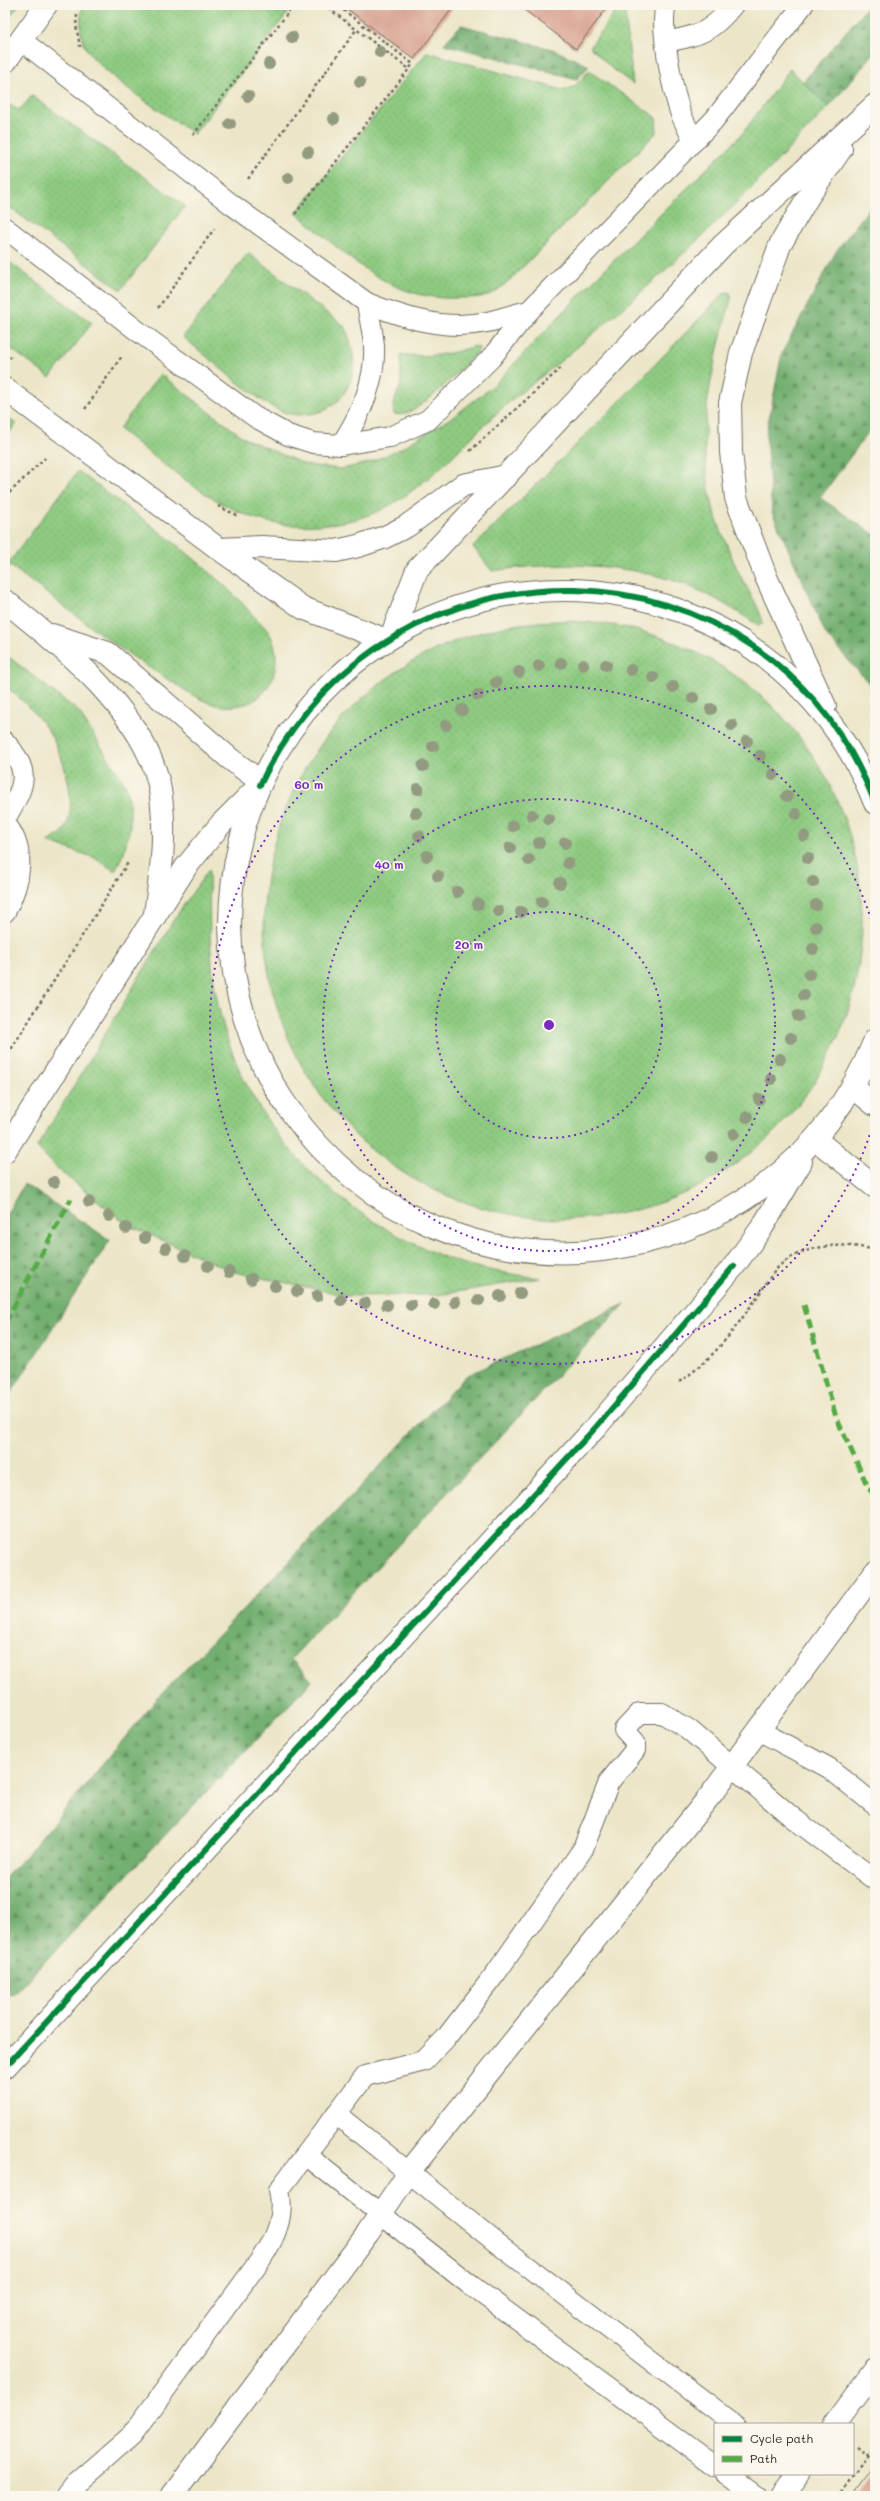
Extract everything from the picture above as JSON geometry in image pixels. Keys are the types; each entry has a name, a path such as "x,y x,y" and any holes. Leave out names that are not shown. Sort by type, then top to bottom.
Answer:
{"street":[{"path":"5,62 46,5"},
{"path":"388,639 417,570 723,245 869,111"},
{"path":"869,111 808,197 780,245 740,353 730,403 731,452 736,498 766,577 837,730 862,773 875,803"},
{"path":"5,389 219,549 303,608 388,639"},
{"path":"219,549 262,548 336,551 358,546 385,537 408,526 463,485 507,476"},
{"path":"814,1141 761,1189 732,1208 701,1224 674,1234 616,1250 556,1253 497,1246 440,1229 387,1202 339,1167 299,1123 266,1073 245,1018 232,959 231,900 240,841 260,783 284,740 313,702 347,669 388,639 426,619 462,605 510,594 545,589 573,589 629,596 683,611 734,636 780,668 805,693 837,730"},
{"path":"5,601 45,633 92,677 119,708 152,761 160,788 164,850 155,914"},
{"path":"45,633 108,653 260,783"},
{"path":"5,1151 186,867 221,824 260,783"},
{"path":"854,1084 875,1040"},
{"path":"5,2067 597,1426 734,1266 781,1197 814,1141 854,1084 875,1061"},
{"path":"854,1084 875,1104"},
{"path":"814,1141 875,1187"},
{"path":"172,2496 381,2215 410,2172 733,1766 875,1572"},
{"path":"836,2423 875,2371"},
{"path":"781,2496 797,2475"}],"lane":[{"path":"666,5 666,42 680,112 694,141"},
{"path":"666,42 694,36 718,24 733,5"},
{"path":"5,228 140,332 255,417 288,435 313,443 342,445 390,437 428,420 491,358 529,311 714,120 804,5"},
{"path":"21,40 231,204 367,303 402,317 429,323 455,325 486,322 529,311"},
{"path":"342,445 355,423 373,373 374,346 367,303"},
{"path":"5,742 17,754 23,771 22,791 5,819"},
{"path":"5,823 15,835 19,870 14,896 5,912"},
{"path":"67,2496 78,2482 132,2435 274,2239 282,2203 279,2190 365,2076 406,2068 424,2061 496,1973 583,1849 610,1782 635,1750 635,1742 624,1730 640,1713 662,1713 688,1729 793,1818 875,1880"},
{"path":"760,1731 829,1768 875,1806"},
{"path":"336,2114 493,2240 733,2423"},
{"path":"306,2155 469,2284 714,2465"},
{"path":"727,2475 756,2496"}],"path":[{"path":"191,139 294,5"},
{"path":"324,5 410,69"},
{"path":"293,218 413,64 337,5"},
{"path":"78,9 76,25 80,48 84,53"},
{"path":"246,181 356,30"},
{"path":"154,314 215,228"},
{"path":"83,412 126,351"},
{"path":"5,497 47,457"},
{"path":"5,1059 132,856"},
{"path":"680,1382 703,1365 725,1342 783,1263 798,1254 821,1248 845,1245 875,1250"},
{"path":"854,2445 869,2456"},
{"path":"838,2496 875,2448"}],"green space":[{"path":"5,5 19,5 5,23"},
{"path":"83,5 294,5 194,134 117,80 91,55 84,44 81,34"},
{"path":"620,5 623,5 625,13 633,84 611,68 590,47"},
{"path":"869,5 875,5 875,52 829,107 803,82"},
{"path":"461,25 552,49 589,66 577,79 444,44"},
{"path":"427,52 562,90 574,87 589,71 656,117 657,132 512,278 501,288 485,296 468,298 435,297 412,292 390,284 352,259 296,213"},
{"path":"790,69 829,107 736,204 627,305 561,361 508,403 433,474 416,488 381,510 357,519 332,524 292,525 259,519 237,511 195,487 119,429 160,374 244,438 306,465 342,469 368,463 398,450 454,416 493,386 591,283 742,134"},
{"path":"32,96 185,206 121,290 5,204 5,108 8,104 19,110"},
{"path":"875,201 875,423 820,498 875,535 875,690 826,635 772,512 766,434 782,353 837,250"},
{"path":"248,253 344,326 353,351 354,359 352,376 340,399 327,409 311,414 294,415 275,408 248,391 183,337"},
{"path":"5,259 92,323 50,378 5,344"},
{"path":"728,292 731,294 731,300 716,358 706,416 705,445 707,475 712,504 722,533 737,570 757,606 763,624 758,625 720,601 689,586 655,575 609,567 562,565 492,571 473,547 618,403 723,294"},
{"path":"475,346 479,348 479,350 439,391 414,409 403,414 394,414 393,405 401,384 401,354 429,356 456,352"},
{"path":"5,416 16,424 5,438"},
{"path":"78,471 146,521 212,574 267,630 271,636 276,652 276,667 267,688 258,698 247,704 228,706 216,705 198,698 151,669 88,625 8,564"},
{"path":"563,621 621,627 650,634 677,644 704,656 729,672 753,689 774,709 794,730 811,754 827,779 839,806 849,833 856,862 862,920 856,978 849,1007 839,1034 827,1061 811,1086 794,1110 774,1131 753,1151 729,1168 704,1184 677,1196 650,1206 621,1213 563,1219 505,1213 476,1206 449,1196 422,1184 397,1168 373,1151 352,1131 332,1110 315,1086 299,1061 287,1034 277,1007 270,978 264,920 270,862 277,833 287,806 299,779 315,754 332,730 352,709 373,689 397,672 422,656 449,644 476,634 505,627"},
{"path":"5,654 79,712 126,786 130,804 130,828 124,852 115,871 93,857 47,842 63,832 69,820 70,794 68,779 59,751 47,729 28,706 5,686"},
{"path":"209,869 211,954 218,1004 231,1049 250,1091 273,1128 302,1162 334,1193 370,1219 410,1241 452,1260 496,1271 540,1278 438,1295 348,1296 234,1272 130,1226 61,1172 37,1147 176,916"},
{"path":"24,1184 110,1240 5,1402 5,1217"},
{"path":"625,1304 291,1659 312,1681 13,1995 5,1994 5,1878 36,1844 158,1698 466,1376"}],"building":[{"path":"342,5 455,5 414,59"},
{"path":"518,5 609,5 576,49"},
{"path":"875,2465 875,2496 852,2496"}],"marked path":[{"path":"5,1323 71,1199"},
{"path":"804,1305 836,1417 868,1487 875,1496"}],"cycle path":[{"path":"260,785 318,698 395,636 482,600 575,590 667,605 752,646 823,712 875,803"},
{"path":"5,2067 597,1426 734,1266"}]}
